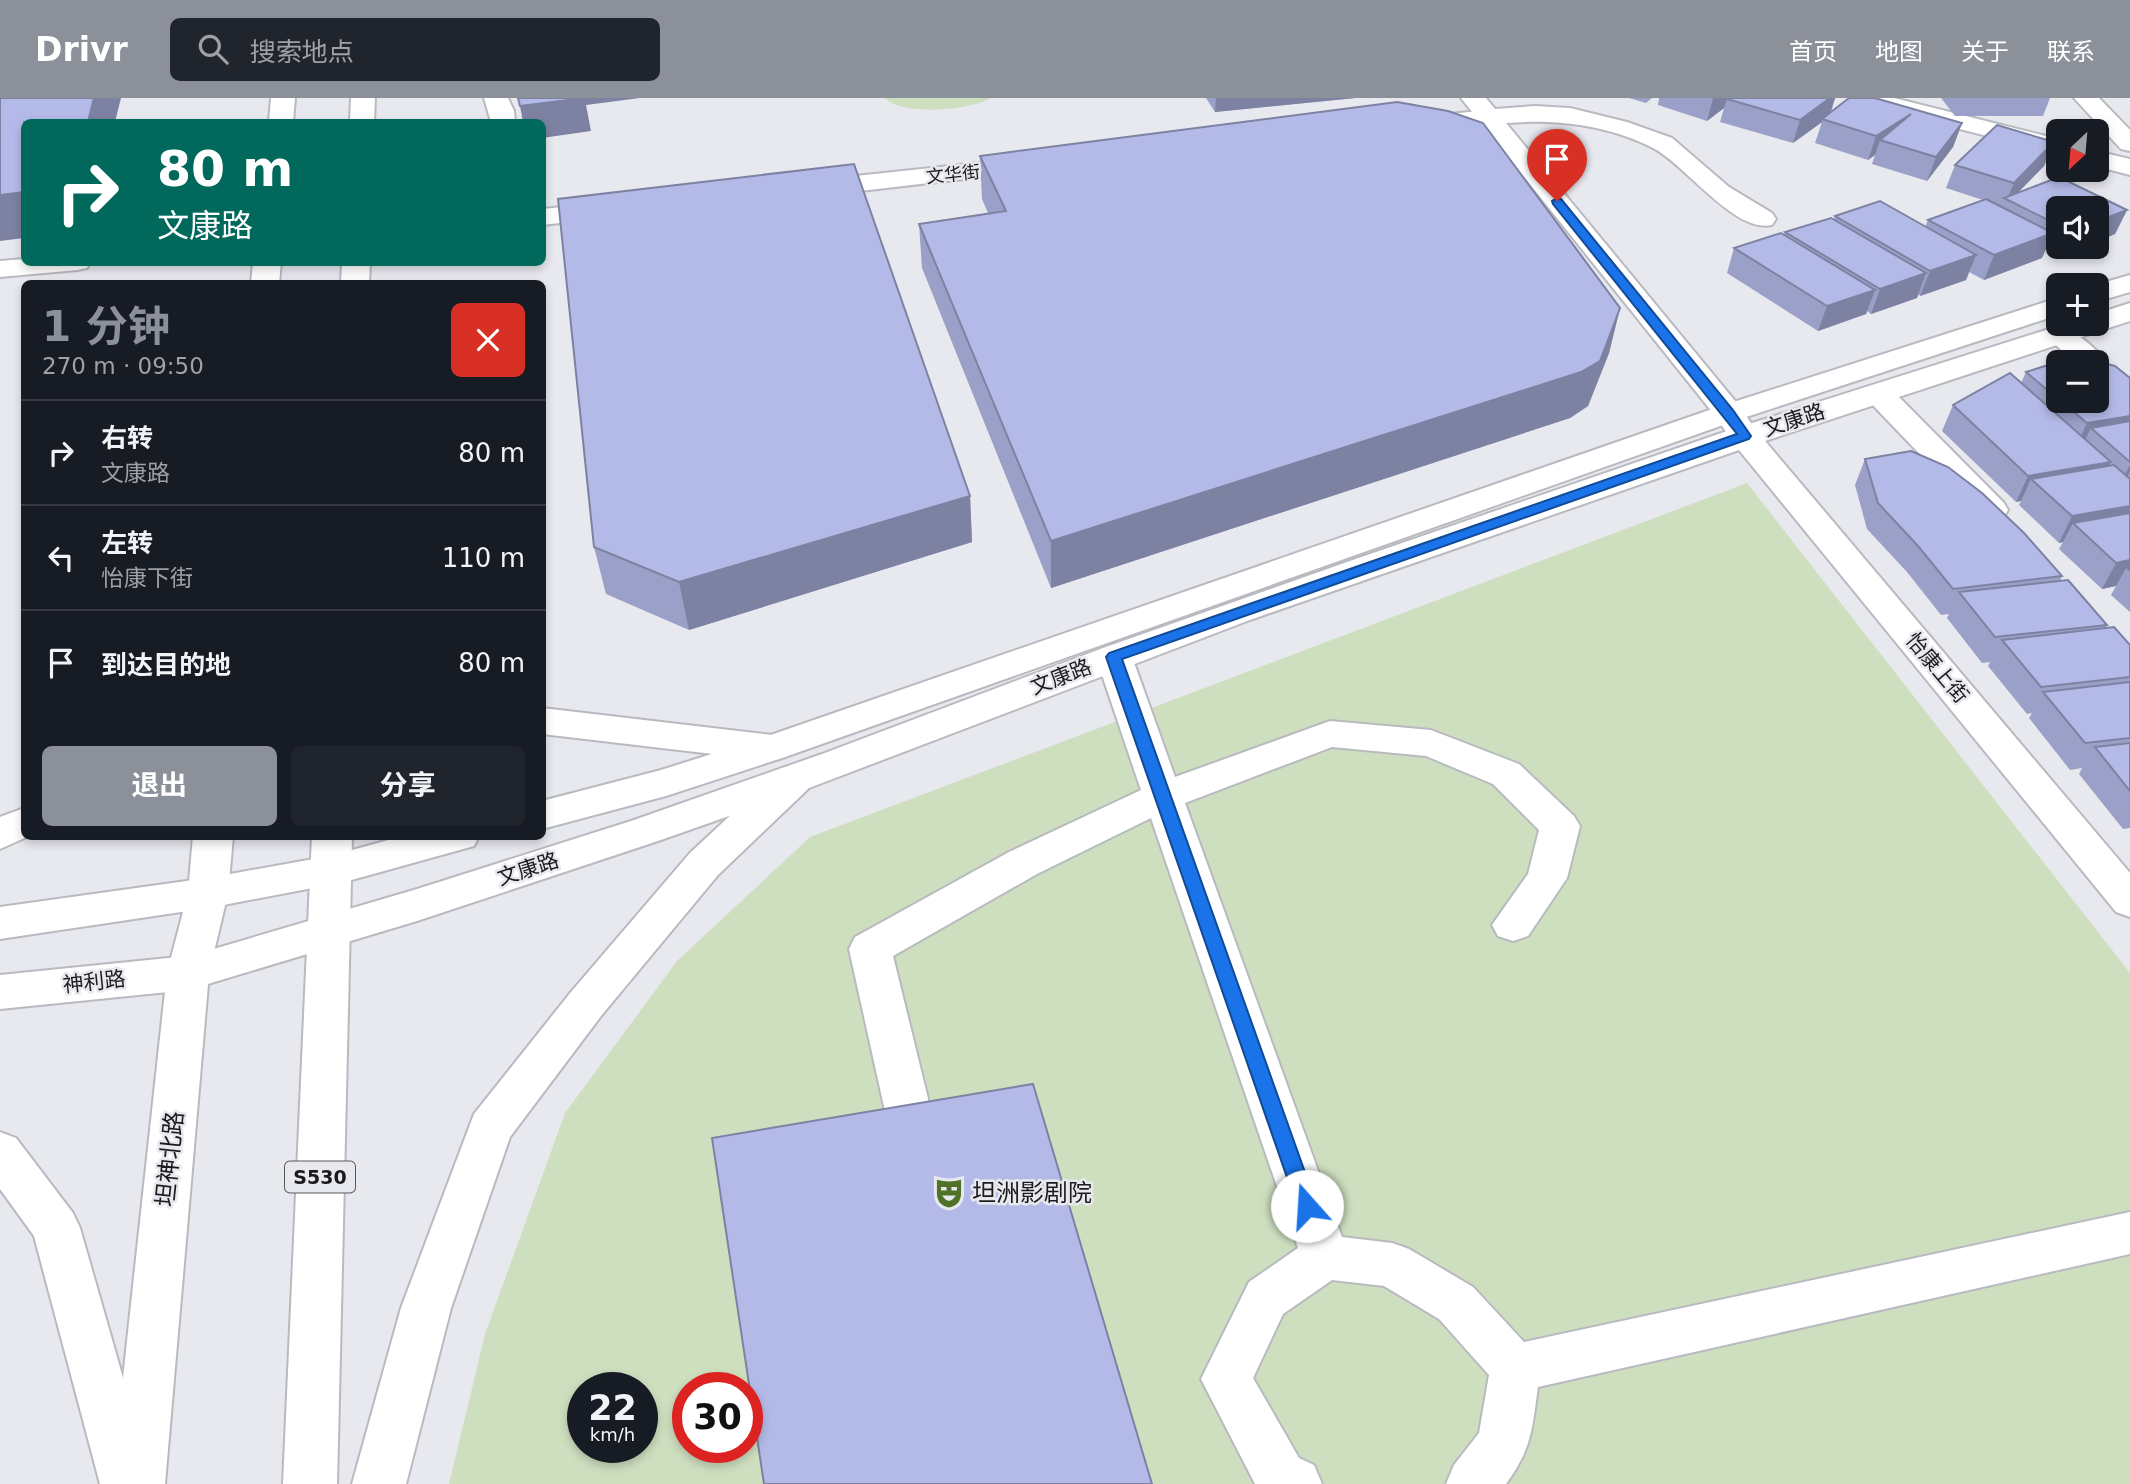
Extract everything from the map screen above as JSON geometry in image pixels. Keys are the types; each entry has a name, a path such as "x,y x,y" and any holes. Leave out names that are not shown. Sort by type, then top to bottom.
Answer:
{"street":[{"path":"281,119 283,98"},
{"path":"362,119 363,98"},
{"path":"496,98 503,119"},
{"path":"1866,98 2046,144"},
{"path":"2086,98 2130,144"},
{"path":"1391,127 1481,107 1570,115 1618,127 1663,143 1720,192 1763,219"},
{"name":"怡康上街","path":"1481,107 1737,424 2130,901"},
{"path":"2109,161 2130,167"},
{"name":"文华街","path":"779,192 1057,163"},
{"path":"546,217 640,207"},
{"path":"0,269 33,266"},
{"path":"2109,290 2130,283"},
{"name":"文康路","path":"2109,319 2130,312"},
{"path":"546,814 666,782 783,763 1737,424 2046,325"},
{"name":"文康路","path":"188,973 328,933 592,848 783,763 1114,657 1737,424 1878,393 2046,326"},
{"path":"2070,336 2081,350"},
{"path":"1878,393 2014,533"},
{"path":"1114,657 1325,1257"},
{"path":"546,722 783,763"},
{"path":"908,1111 870,949 1023,863 1163,796 1330,734 1431,743 1506,774 1560,827 1547,878 1513,925"},
{"path":"380,1484 425,1308 490,1128 586,1004 704,864 783,763"},
{"path":"0,834 21,824"},
{"name":"坦神北路","path":"138,1484 188,973 208,892 213,840"},
{"path":"0,923 208,892 331,854 431,840"},
{"name":"S530","path":"310,1484 331,854"},
{"name":"神利路","path":"0,992 188,973"},
{"path":"0,1152 56,1227 127,1484"},
{"path":"1516,1368 2130,1233"},
{"path":"1296,1484 1280,1477 1226,1379 1266,1298 1325,1257 1392,1265 1456,1303 1516,1368"},
{"path":"1473,1484 1504,1443 1516,1368"}],"green space":[{"path":"885,98 991,98 968,106 921,110 894,104"},
{"path":"1747,483 2130,973 2130,1484 449,1484 485,1334 565,1113 677,961 810,837"}],"building":[{"path":"0,98 94,98 89,119 21,119 21,192 0,195"},
{"path":"518,98 584,98 520,106"},
{"path":"1728,98 1830,98 1800,120"},
{"path":"1849,98 1875,98 1962,123 1936,157 1880,140 1911,114 1876,136 1822,119"},
{"path":"1397,102 1448,111 1483,123 1620,308 1600,361 1581,372 1051,541 919,224 1006,211 980,156"},
{"path":"1997,125 2046,140 2046,150 2014,183 1955,165"},
{"path":"854,164 970,496 679,582 594,547 558,199"},
{"path":"2046,182 2069,182 2098,196 2046,196 2046,219 2004,198"},
{"path":"1986,199 2046,229 2046,236 1994,255 1928,220"},
{"path":"1880,201 1976,255 1930,271 1835,216"},
{"path":"2109,201 2127,210 2109,217"},
{"path":"1831,218 1926,273 1880,289 1785,232"},
{"path":"1781,233 1875,290 1827,306 1734,248"},
{"path":"2109,364 2115,366 2130,378 2130,416 2087,423 2075,413 2109,413"},
{"path":"2046,366 2046,389 2026,372"},
{"path":"2010,373 2046,405 2046,413 2055,413 2111,462 2028,476 1953,405"},
{"path":"2130,421 2130,462 2091,428"},
{"path":"1911,451 1948,467 1982,493 2024,533 2062,576 1953,589 1878,503 1865,459"},
{"path":"2114,465 2130,479 2130,506 2072,516 2031,479"},
{"path":"2130,513 2130,560 2116,563 2073,523"},
{"path":"2068,580 2107,625 1995,637 1959,592"},
{"path":"2114,627 2130,645 2130,677 2041,687 2002,640"},
{"path":"2130,682 2130,738 2085,743 2043,692"},
{"path":"2130,743 2130,791 2095,747"},
{"path":"1033,1084 1152,1484 764,1484 761,1463 763,1463 763,1372 747,1372 712,1138"}],"place":[{"name":"坦洲影剧院","path":"949,1193"}],"route":[{"path":"1307,1206 1114,657 1744,436 1729,413 1557,201"}]}
